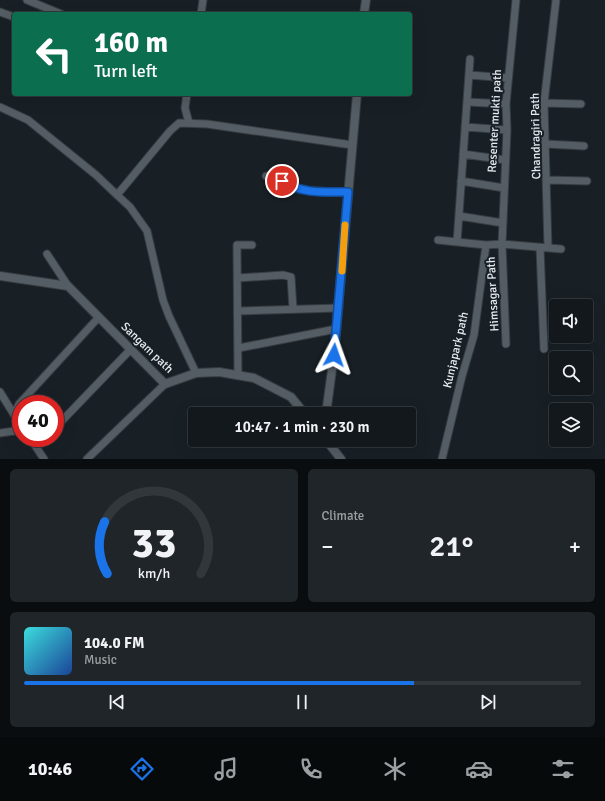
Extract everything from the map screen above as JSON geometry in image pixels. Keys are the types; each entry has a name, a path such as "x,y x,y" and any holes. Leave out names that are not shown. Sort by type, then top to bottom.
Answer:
{"street":[{"path":"27,0 55,12"},
{"path":"201,12 204,0"},
{"path":"364,12 366,0"},
{"name":"Resenter mukti path","path":"502,244 506,104 516,0"},
{"name":"Chandragiri Path","path":"544,349 544,248 547,180 544,102 556,0"},
{"path":"0,12 12,16"},
{"path":"457,242 470,59"},
{"path":"469,75 508,78"},
{"path":"187,96 185,108 188,123"},
{"path":"327,407 339,308 348,192 352,170 352,145 357,96"},
{"path":"467,102 506,104"},
{"path":"544,102 581,104"},
{"path":"0,107 28,120 96,175 130,207 147,230 163,300 196,373"},
{"path":"117,195 170,131 179,123 352,145"},
{"path":"465,127 506,130"},
{"path":"546,144 584,146"},
{"path":"463,154 505,160"},
{"path":"266,176 282,181 291,187 309,191 348,192"},
{"path":"547,180 587,181"},
{"path":"461,181 504,188"},
{"path":"459,216 503,223"},
{"path":"438,240 486,245 502,244 560,249"},
{"name":"Himsagar Path","path":"502,244 506,344"},
{"path":"238,375 240,348 237,245 252,245"},
{"name":"Kunjapark path","path":"442,459 462,376 474,335 486,245"},
{"path":"47,254 68,286"},
{"path":"238,278 283,274 291,277 293,309"},
{"path":"0,276 68,286"},
{"name":"Sangam path","path":"68,286 165,384 196,373 219,372 238,375 254,378 291,397 299,407"},
{"path":"239,311 339,308"},
{"path":"27,395 98,317"},
{"path":"240,348 336,329"},
{"path":"64,419 130,350"},
{"path":"87,459 165,384"},
{"path":"0,392 12,411"},
{"path":"0,433 12,431"},
{"path":"36,447 44,459"},
{"path":"332,447 341,459"}],"slow traffic":[{"path":"342,271 345,225"}],"route":[{"path":"282,181 291,187 309,191 348,192 334,355"}]}
